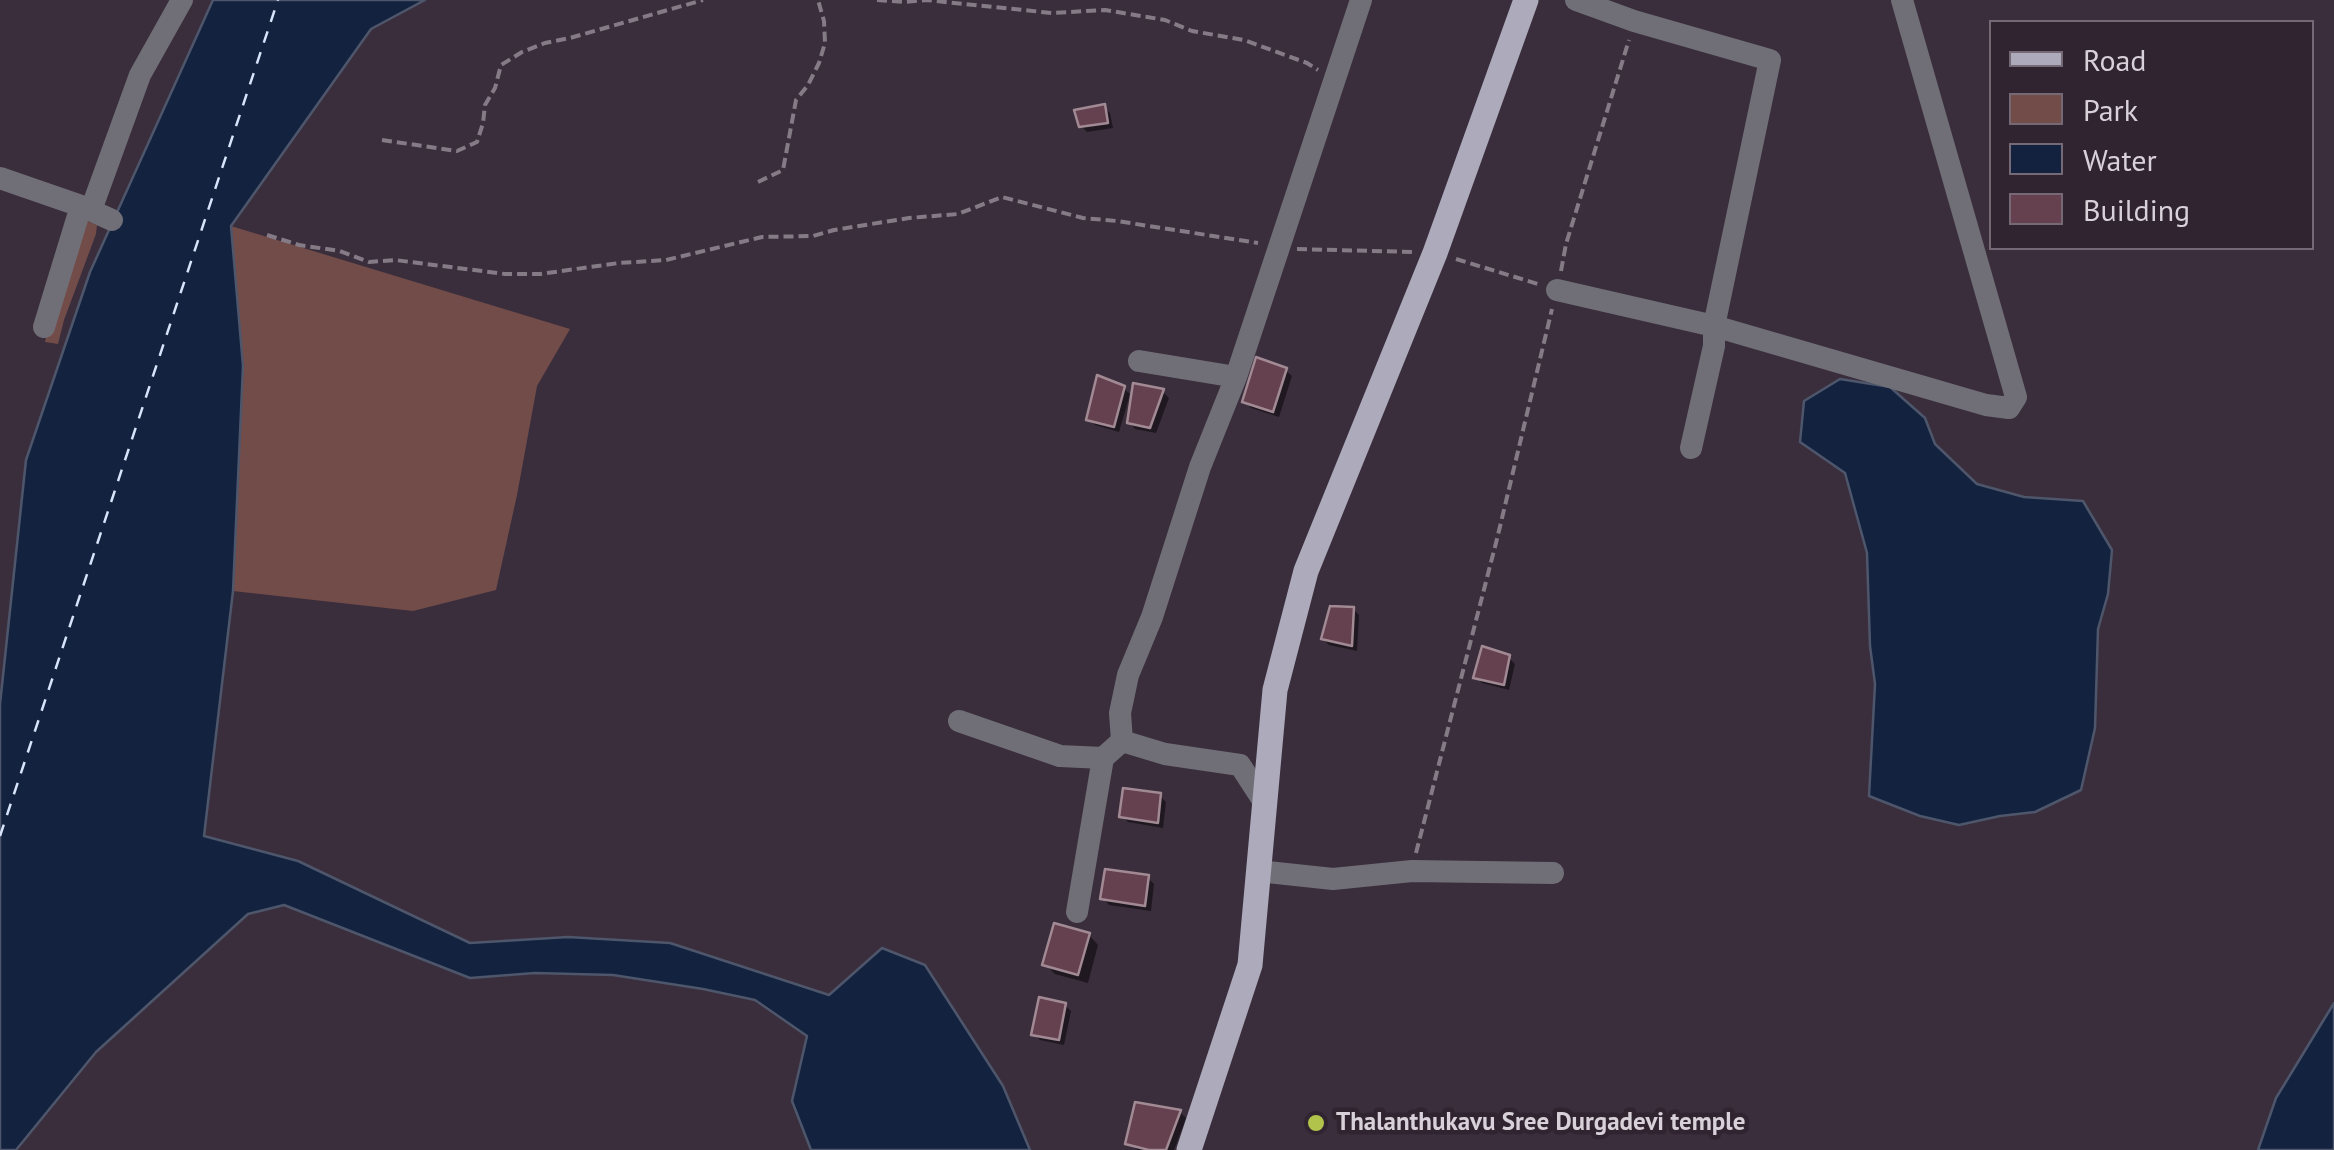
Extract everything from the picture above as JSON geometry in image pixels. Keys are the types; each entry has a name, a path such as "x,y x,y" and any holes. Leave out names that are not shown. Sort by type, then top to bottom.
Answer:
{"main road":[{"path":"1189,1150 1250,965 1275,690 1306,570 1434,253 1526,0"}],"street":[{"path":"44,326 96,213 140,76 182,0"},
{"path":"1122,741 1120,713 1128,675 1152,617 1200,467 1236,377 1361,0"},
{"path":"1576,0 1770,60 1691,448"},
{"path":"1557,290 1714,326 1986,405 2009,408 2016,397 1902,0"},
{"path":"0,178 96,213"},
{"path":"1139,361 1236,377"},
{"path":"959,721 1060,756 1103,758"},
{"path":"1122,741 1165,754 1240,765 1264,802"},
{"path":"1077,912 1103,758 1122,741"},
{"path":"1258,871 1333,879 1412,871 1553,872"}],"path":[{"path":"382,140 457,151 477,142 485,105 501,65 522,52 703,0"},
{"path":"758,182 783,170 796,100 819,63 825,43 818,0"},
{"path":"878,0 926,0 1052,13 1105,10 1165,20 1192,32 1244,40 1307,62 1334,82"},
{"path":"1412,871 1498,539 1566,244 1634,21"},
{"path":"267,235 299,246 340,251 369,262 427,262 504,274 540,274 666,260 762,237 813,236 909,218 958,214 1002,197 1083,218 1222,236 1278,248"}],"green space":[{"path":"84,220 97,225 96,234 58,344 45,342 50,318"},
{"path":"231,226 570,329 537,386 496,590 413,611 233,591 243,366"}],"water":[{"path":"213,0 425,0 371,29 231,226 243,366 233,591 204,836 298,861 470,943 568,937 670,943 829,995 882,948 925,965 1003,1086 1030,1150 811,1150 792,1101 807,1036 755,1000 613,975 535,973 470,978 284,905 248,914 96,1052 16,1150 0,1150 0,704 26,460 90,272"},
{"path":"1840,379 1890,387 1925,418 1935,444 1977,484 2024,497 2083,501 2112,550 2108,594 2098,629 2095,728 2081,790 2035,812 1959,825 1920,816 1869,796 1875,684 1867,553 1845,473 1800,442 1804,401"},
{"path":"2334,1003 2334,1150 2258,1150 2276,1098"}],"building":[{"path":"1105,104 1108,123 1079,127 1074,110"},
{"path":"1256,357 1287,368 1273,412 1242,402"},
{"path":"1097,375 1125,386 1114,427 1086,420"},
{"path":"1133,383 1164,389 1150,428 1127,423"},
{"path":"1330,606 1354,607 1352,646 1321,639"},
{"path":"1482,646 1510,655 1504,685 1473,678"},
{"path":"1123,788 1161,793 1158,823 1119,817"},
{"path":"1105,869 1149,875 1145,906 1100,899"},
{"path":"1054,923 1090,933 1078,975 1042,965"},
{"path":"1039,997 1066,1003 1059,1040 1031,1035"},
{"path":"1135,1102 1181,1110 1166,1150 1125,1144"}],"ferry route":[{"path":"0,836 278,0"}],"place":[{"name":"Thalanthukavu Sree Durgadevi temple","path":"1316,1123"}]}
